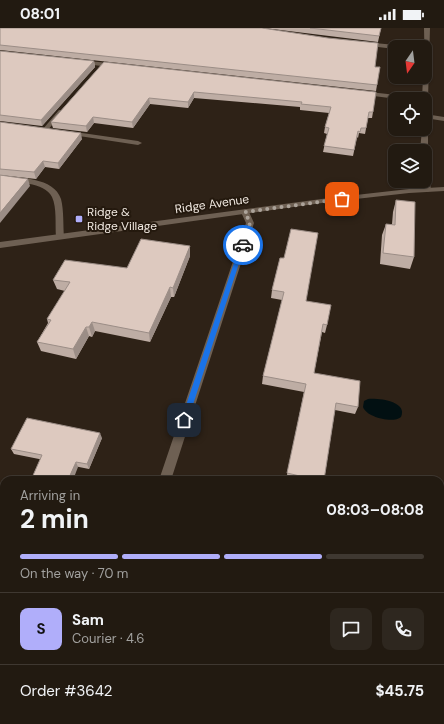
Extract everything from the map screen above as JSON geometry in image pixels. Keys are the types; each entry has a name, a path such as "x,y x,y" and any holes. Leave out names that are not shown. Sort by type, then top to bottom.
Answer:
{"street":[{"path":"426,28 426,40"},
{"path":"356,43 388,46"},
{"path":"71,60 100,67 126,67"},
{"path":"351,92 388,96"},
{"path":"52,131 41,130 64,108"},
{"path":"432,117 444,119"},
{"path":"60,132 138,143"},
{"path":"0,178 41,184 50,188 56,197 60,237"},
{"name":"Ridge Avenue","path":"0,245 401,192 428,190 443,191"},
{"path":"166,476 250,223 245,212"}],"shaded area":[{"path":"368,399 385,400 396,404 400,407 402,412 401,417 386,420 369,414 363,407 364,401"}],"building":[{"path":"0,28 262,28 328,38 378,43 375,67 380,67 377,85 0,45"},
{"path":"310,28 381,28 379,36"},
{"path":"0,51 94,61 41,120 0,115"},
{"path":"104,62 376,92 373,112 369,112 366,128 361,128 360,132 358,131 354,150 324,146 329,128 325,127 331,107 301,104 302,102 194,92 188,102 149,98 132,122 93,117 86,126 51,122"},
{"path":"0,122 81,133 58,163 43,161 34,172 0,169"},
{"path":"0,175 28,179 0,213"},
{"path":"396,200 415,202 414,257 383,253 386,224 395,225"},
{"path":"291,229 318,233 306,301 331,305 327,325 323,324 314,373 360,381 358,407 336,403 325,476 300,476 287,473 306,384 263,376 284,292 272,290 280,258 284,258"},
{"path":"141,239 190,246 173,288 170,287 149,333 92,322 89,327 86,327 73,349 37,342 51,320 47,319 70,282 53,280 65,260 127,268"},
{"path":"27,418 100,433 87,464 76,462 70,476 33,476 42,455 11,449"}],"way so far":[{"path":"243,245 250,223 245,212 342,199"}],"place":[{"name":"Ridge & Ridge Village","path":"79,219"}],"route":[{"path":"184,420 243,245"}]}
